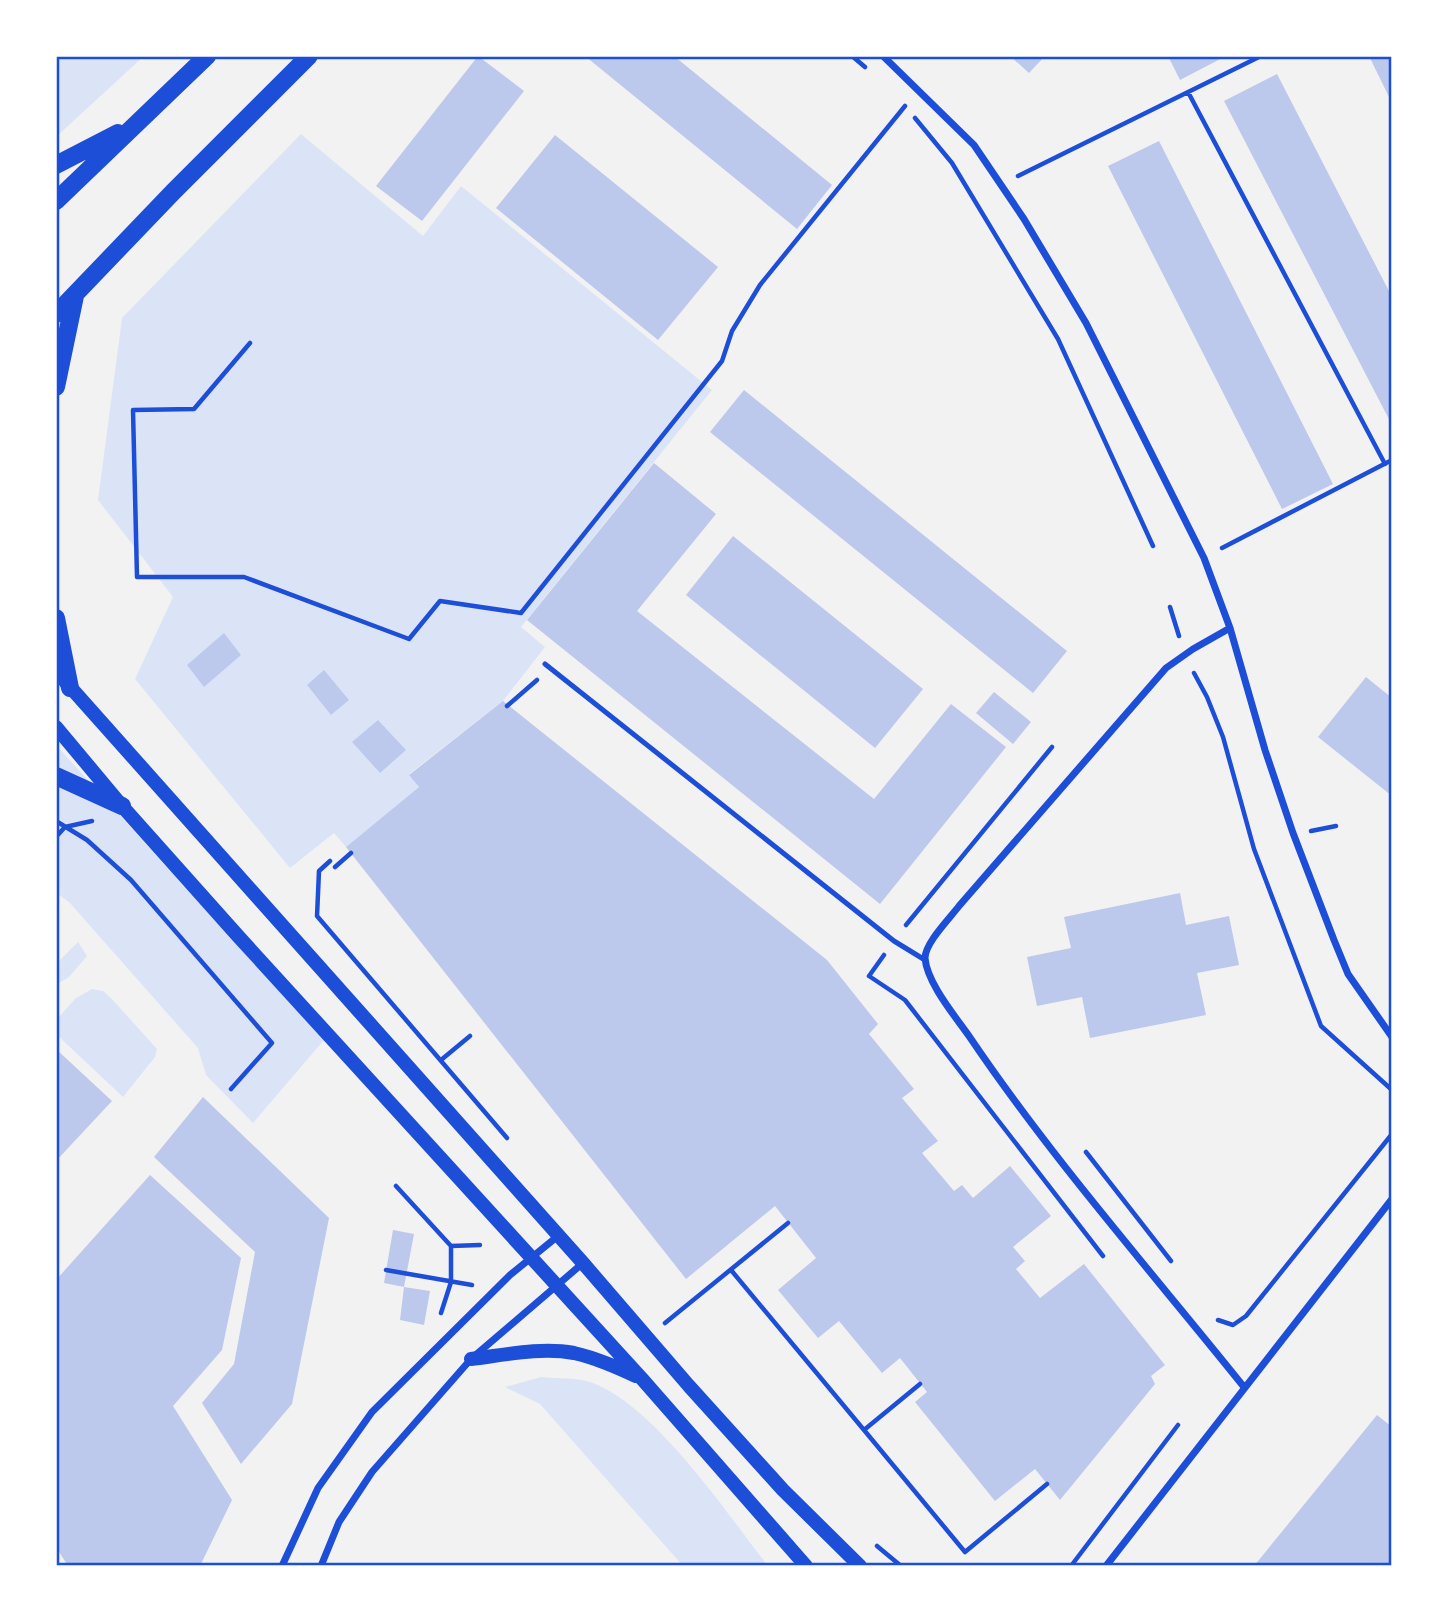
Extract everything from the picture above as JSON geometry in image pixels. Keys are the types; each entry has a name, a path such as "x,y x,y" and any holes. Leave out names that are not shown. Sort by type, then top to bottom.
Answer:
{"main road":[{"path":"56,201 207,56"},
{"path":"56,314 309,56"},
{"path":"56,165 137,124"},
{"path":"56,387 75,296"},
{"path":"56,618 70,688"},
{"path":"56,671 583,1263 689,1386 783,1490 860,1566"},
{"path":"56,727 122,806 529,1258 643,1380 806,1566"},
{"path":"56,776 122,806"},
{"path":"471,1359 532,1352 573,1353 607,1363 643,1380"}],"street":[{"path":"883,56 960,129 1002,184 1086,323 1204,558 1230,628 1293,833 1334,940 1348,974 1392,1037"},
{"path":"1230,628 1166,668 968,895 929,945 925,960 939,992 1010,1095 1096,1206 1244,1387"},
{"path":"1106,1566 1392,1199"},
{"path":"282,1566 318,1488 372,1412 529,1258 558,1236"},
{"path":"321,1566 339,1522 372,1472 471,1359 583,1263"}],"lane":[{"path":"548,666 894,941 925,960"}],"path":[{"path":"1002,184 1261,56"},
{"path":"1188,92 1385,464"},
{"path":"250,343 194,409 133,410 137,577 244,577 409,639 440,601 521,613 722,361 732,331 760,285 906,105"},
{"path":"922,128 951,163 1058,339 1153,546"},
{"path":"1204,558 1392,460"},
{"path":"1170,607 1185,654 1207,697 1223,737 1254,849 1321,1026 1392,1090"},
{"path":"507,706 548,666"},
{"path":"1052,747 894,941 869,976 905,1000 1103,1256"},
{"path":"56,821 88,839 131,880 272,1043 232,1089"},
{"path":"1318,830 1336,826"},
{"path":"56,837 65,827"},
{"path":"335,867 351,853"},
{"path":"330,861 319,871 317,916 512,1143"},
{"path":"441,1060 470,1036"},
{"path":"1214,1317 1233,1325 1246,1316 1392,1134"},
{"path":"1086,1152 1172,1262"},
{"path":"396,1186 451,1247 451,1282 443,1311 434,1320"},
{"path":"664,1324 788,1223"},
{"path":"451,1247 480,1245"},
{"path":"386,1270 477,1286"},
{"path":"731,1270 965,1552 1047,1484"},
{"path":"864,1430 920,1384"},
{"path":"1071,1566 1178,1425"}],"shaded area":[{"path":"56,56 144,56 56,137"},
{"path":"301,134 423,236 461,186 712,390 521,627 545,647 503,701 409,774 419,787 346,847 334,833 290,868 135,679 173,597 98,500 122,318"},
{"path":"56,745 324,1040 253,1123 206,1075 198,1048 69,902 56,893"},
{"path":"78,942 87,956 69,977 56,985 56,964"},
{"path":"92,989 103,991 111,998 157,1049 155,1057 123,1097 56,1034 56,1020 76,998"},
{"path":"541,1377 590,1382 614,1394 639,1412 687,1462 768,1566 683,1566 540,1404 505,1387"}],"building":[{"path":"478,56 524,91 422,221 376,186"},
{"path":"585,56 674,56 832,185 797,229"},
{"path":"1010,56 1045,56 1029,73"},
{"path":"1168,56 1226,56 1180,80"},
{"path":"1369,56 1392,56 1392,103"},
{"path":"1277,74 1392,297 1392,425 1224,101"},
{"path":"555,135 718,267 658,340 496,208"},
{"path":"1159,141 1333,484 1282,509 1108,166"},
{"path":"744,390 1067,651 1033,693 710,432"},
{"path":"654,463 716,514 637,611 874,799 951,704 1006,747 880,904 527,620"},
{"path":"733,536 923,689 875,748 686,595"},
{"path":"224,633 241,655 204,687 187,665"},
{"path":"324,670 349,700 331,715 307,685"},
{"path":"1366,677 1392,698 1392,796 1318,737"},
{"path":"994,692 1031,722 1013,744 976,713"},
{"path":"503,701 827,960 878,1024 869,1034 914,1089 902,1098 938,1141 922,1153 954,1191 962,1185 973,1198 1010,1166 1051,1216 1013,1247 1025,1261 1016,1269 1040,1298 1084,1264 1165,1365 1151,1376 1155,1384 1060,1500 1035,1469 995,1501 915,1402 927,1392 900,1358 882,1373 839,1321 818,1338 778,1290 816,1258 775,1206 686,1279 346,847 419,787 409,775"},
{"path":"378,720 406,750 380,773 352,742"},
{"path":"1180,893 1186,925 1229,916 1239,965 1197,973 1206,1015 1090,1038 1082,997 1037,1006 1027,957 1071,948 1064,917"},
{"path":"56,1049 112,1101 56,1161"},
{"path":"203,1097 329,1218 292,1404 241,1464 202,1403 234,1364 255,1252 154,1157"},
{"path":"150,1175 241,1258 222,1350 173,1406 232,1500 200,1566 68,1566 56,1547 56,1280"},
{"path":"393,1230 414,1234 404,1287 384,1283"},
{"path":"404,1287 430,1291 424,1325 400,1320"},
{"path":"1377,1415 1392,1427 1392,1566 1254,1566"}]}
